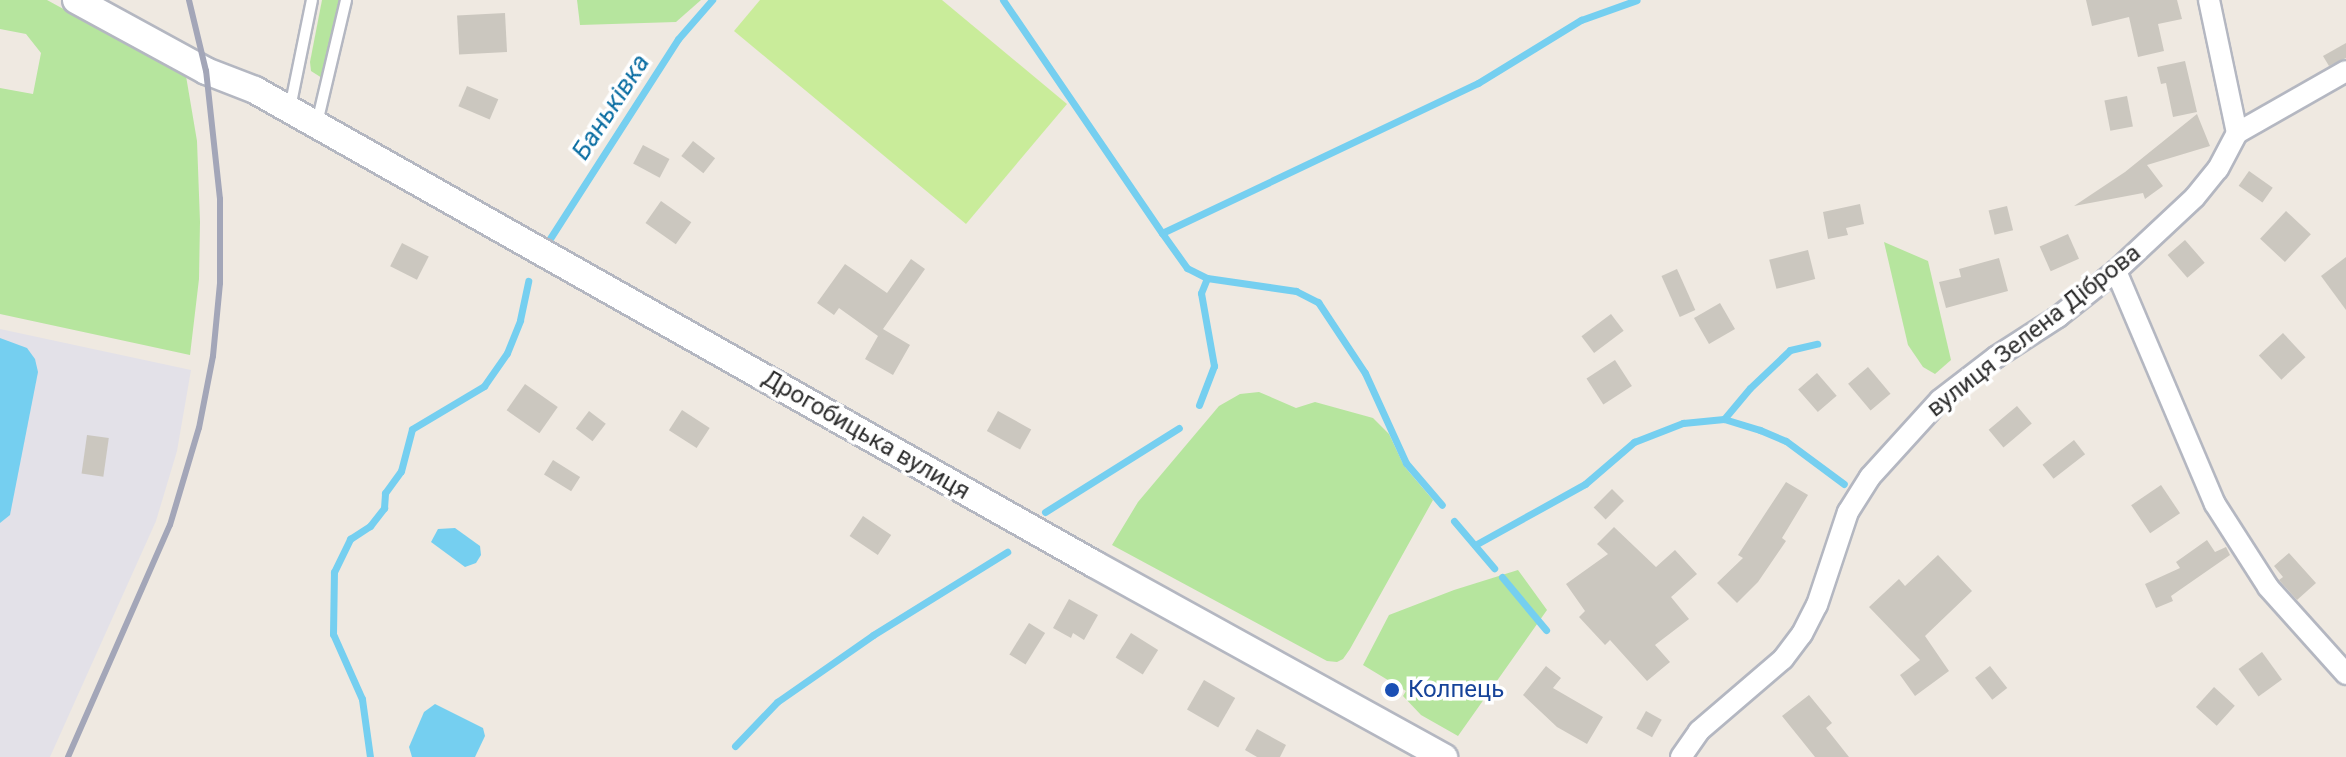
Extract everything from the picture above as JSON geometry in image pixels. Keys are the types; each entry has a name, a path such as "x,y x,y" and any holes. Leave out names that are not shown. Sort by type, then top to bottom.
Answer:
{"street":[{"name":"Дрогобицька вулиця","path":"76,0 206,71 255,90 1094,564 1444,757"},
{"path":"2209,0 2237,133 2346,71"},
{"name":"вулиця Зелена Діброва","path":"1681,757 1699,731 1783,659 1802,634 1817,605 1848,512 1870,477 1940,400 2058,317 2116,271 2195,197 2218,169 2237,133"},
{"path":"2116,271 2215,504 2268,587 2346,674"}],"lane":[{"path":"290,110 312,0"},
{"path":"317,125 346,0"}],"shaded area":[{"path":"0,329 191,370 177,451 156,521 50,757 0,757"}],"green space":[{"path":"0,0 47,0 186,76 197,141 200,222 199,279 190,355 0,314 0,88 33,94 41,53 26,34 0,29"},
{"path":"322,0 343,0 327,73 322,78 311,71 310,62"},
{"path":"577,0 701,0 676,22 580,25"},
{"path":"760,0 942,0 1067,104 966,224 734,31"},
{"path":"1884,242 1928,261 1951,360 1935,374 1923,367 1908,345"},
{"path":"1259,392 1296,408 1315,402 1373,418 1389,434 1404,466 1433,500 1350,649 1337,662 1327,661 1112,545 1138,502 1219,406 1240,394"},
{"path":"1518,570 1547,610 1458,736 1421,715 1403,696 1406,691 1363,665 1389,615"}],"water":[{"path":"0,338 27,348 35,359 38,372 10,515 0,523"},
{"path":"455,528 480,546 481,555 476,563 465,567 431,542 438,529"},
{"path":"435,704 483,728 485,736 475,757 412,757 409,747 424,712"}],"building":[{"path":"2086,0 2177,0 2182,19 2158,24 2164,51 2138,57 2129,17 2092,26"},
{"path":"505,13 507,52 459,54 457,16"},
{"path":"2346,43 2346,58 2329,66 2323,56"},
{"path":"2185,61 2197,112 2173,117 2166,83 2161,84 2157,67"},
{"path":"467,86 498,99 490,120 458,106"},
{"path":"2127,96 2133,126 2110,131 2104,100"},
{"path":"2197,114 2210,146 2147,165 2163,186 2145,199 2143,193 2074,206 2125,172"},
{"path":"693,141 715,158 703,173 681,156"},
{"path":"643,145 669,159 660,178 633,164"},
{"path":"2249,171 2273,188 2262,202 2239,186"},
{"path":"661,201 691,222 676,244 646,223"},
{"path":"1860,204 1864,224 1846,228 1848,235 1828,239 1823,212"},
{"path":"2007,206 2013,230 1995,235 1989,211"},
{"path":"2286,211 2311,234 2285,262 2260,239"},
{"path":"2068,234 2079,259 2051,271 2040,247"},
{"path":"2185,240 2205,263 2187,278 2168,255"},
{"path":"402,243 429,257 417,280 390,266"},
{"path":"1808,250 1815,279 1776,289 1769,260"},
{"path":"2346,257 2346,310 2321,276"},
{"path":"1999,258 2008,291 1946,308 1939,282 1961,277 1959,269"},
{"path":"911,259 925,269 883,329 910,345 893,375 865,359 878,336 839,308 834,315 817,303 845,264 887,293"},
{"path":"1677,269 1695,310 1680,317 1661,276"},
{"path":"1720,303 1735,329 1709,344 1694,318"},
{"path":"1611,314 1624,331 1594,353 1581,336"},
{"path":"2283,333 2306,357 2281,380 2259,356"},
{"path":"1615,360 1632,386 1603,405 1586,379"},
{"path":"1868,367 1890,394 1871,411 1848,384"},
{"path":"1817,373 1837,396 1818,412 1798,389"},
{"path":"525,384 558,407 539,433 507,410"},
{"path":"2017,406 2032,424 2003,447 1989,430"},
{"path":"682,410 710,428 697,448 669,430"},
{"path":"589,411 606,424 593,441 576,429"},
{"path":"998,411 1031,429 1020,450 987,431"},
{"path":"87,435 109,438 103,477 82,474"},
{"path":"2074,440 2085,454 2054,479 2042,465"},
{"path":"553,460 580,477 571,491 544,474"},
{"path":"1786,482 1808,495 1782,538 1786,541 1758,582 1737,603 1717,583 1743,558 1738,555"},
{"path":"2161,485 2180,513 2150,533 2131,505"},
{"path":"1612,489 1624,501 1606,519 1594,507"},
{"path":"863,516 891,535 878,555 850,536"},
{"path":"1614,527 1656,567 1675,550 1697,574 1671,597 1689,619 1655,645 1670,662 1647,681 1610,640 1605,645 1579,617 1585,611 1566,584 1608,554 1597,544"},
{"path":"2207,540 2215,552 2226,547 2230,555 2171,596 2173,601 2156,608 2145,584 2180,568 2176,562"},
{"path":"2289,553 2316,583 2297,600 2279,580 2283,577 2274,566"},
{"path":"1938,555 1972,591 1925,636 1949,671 1915,696 1900,675 1920,660 1869,607 1899,579 1905,586"},
{"path":"1069,599 1098,615 1084,640 1073,633 1071,638 1053,628"},
{"path":"1029,623 1045,633 1026,664 1009,654"},
{"path":"1131,633 1158,650 1143,675 1116,658"},
{"path":"2262,652 2282,680 2259,697 2239,669"},
{"path":"1546,666 1561,678 1553,688 1603,717 1587,744 1557,727 1523,695"},
{"path":"1990,666 2007,688 1992,700 1975,678"},
{"path":"1204,680 1235,698 1218,727 1187,709"},
{"path":"2214,687 2235,706 2217,726 2196,707"},
{"path":"1809,695 1832,723 1826,728 1849,757 1815,757 1782,716"},
{"path":"1646,711 1662,720 1652,737 1636,728"},
{"path":"1257,729 1286,745 1280,757 1257,757 1245,750"}],"waterway":[{"name":"Баньківка","path":"549,240 678,39 712,0"},
{"path":"1003,0 1162,233 1478,83 1581,20 1637,0"},
{"path":"1162,233 1187,268 1207,278 1296,291 1318,302 1365,373 1406,463 1442,505"},
{"path":"1199,405 1214,366 1201,293 1207,278"},
{"name":"Баньківка","path":"370,757 362,699 333,634 334,572 350,539 370,526 384,508 385,493 401,471 412,429 484,386 507,353 520,320 528,281"},
{"path":"1724,419 1750,388 1790,350 1817,344"},
{"path":"1475,545 1585,484 1634,442 1683,423 1724,419 1760,430 1786,441 1844,484"},
{"path":"1045,512 1179,428"},
{"path":"1454,521 1494,568"},
{"path":"735,746 777,702 873,635 1007,552"},
{"path":"1502,577 1546,630"}],"railway":[{"path":"68,757 170,525 199,428 213,356 220,283 220,199 206,71 189,0"}],"place":[{"name":"Колпець","path":"1392,690"}]}
